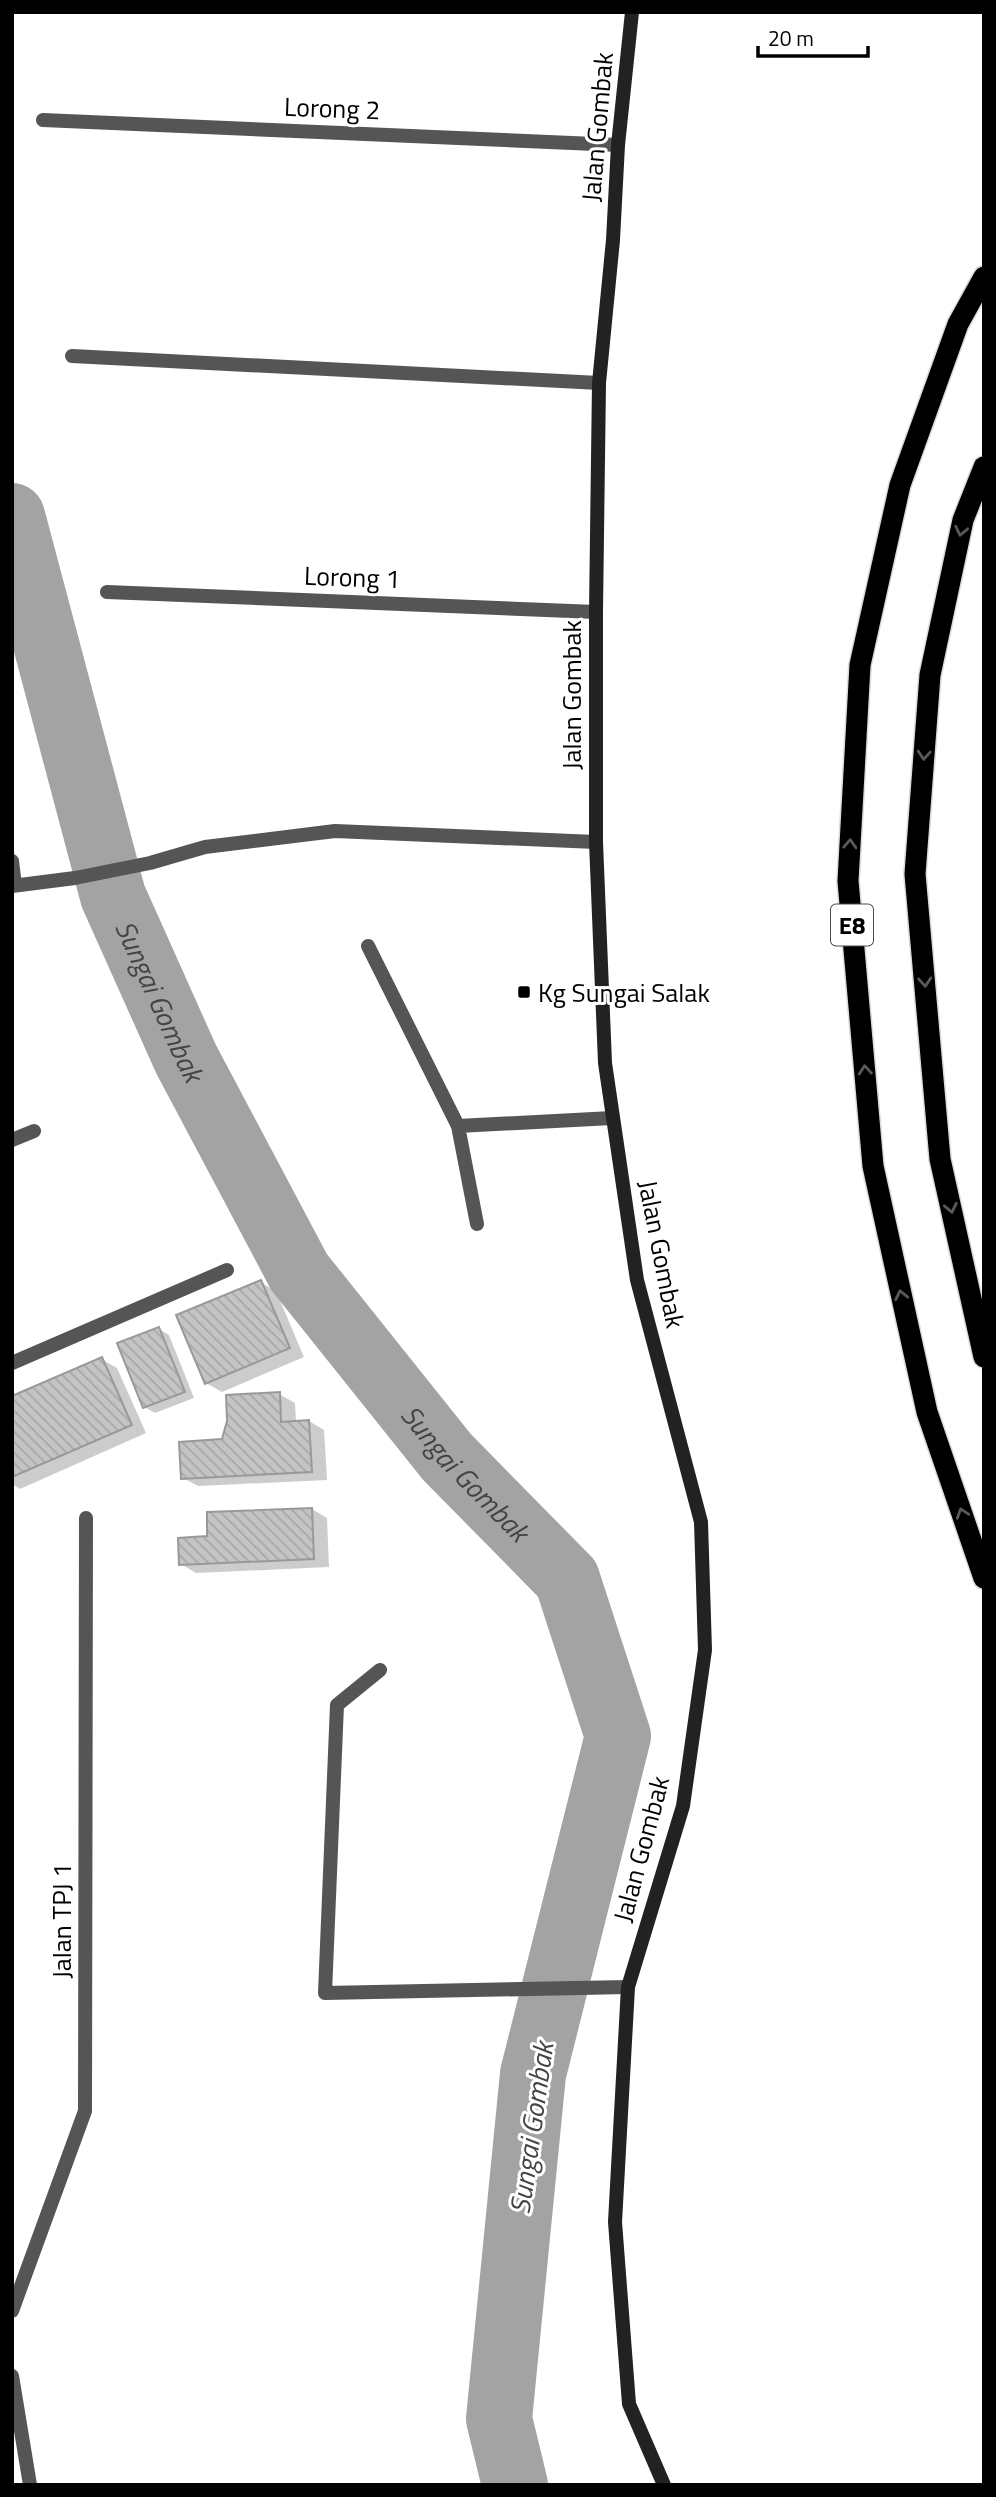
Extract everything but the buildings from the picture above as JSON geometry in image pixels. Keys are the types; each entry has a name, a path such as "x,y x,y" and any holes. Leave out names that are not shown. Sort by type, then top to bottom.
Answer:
{"highway":[{"name":"E8","path":"984,277 958,324 900,485 860,665 848,881 873,1167 927,1412 984,1578"},
{"path":"984,467 963,520 930,675 915,874 940,1159 984,1357"}],"main road":[{"name":"Jalan Gombak","path":"632,12 618,145 613,240 599,383 596,842 605,1063 637,1280 701,1522 705,1650 683,1806 628,1987 615,2222 629,2404 664,2485"}],"street":[{"name":"Lorong 2","path":"43,120 618,145"},
{"path":"72,356 599,383"},
{"name":"Lorong 1","path":"107,592 596,612"},
{"path":"12,861 14,885 75,878 149,863 205,847 335,831 596,842"},
{"path":"368,946 458,1126 477,1224"},
{"path":"458,1126 612,1118"},
{"path":"12,1140 34,1132"},
{"path":"12,1363 227,1270"},
{"name":"Jalan TPJ 1","path":"12,2311 85,2110 86,1518"},
{"path":"380,1670 337,1706 325,1993 628,1987"},
{"path":"12,2376 30,2485"}],"waterway":[{"name":"Sungai Gombak","path":"12,516 113,896 186,1059 299,1272 447,1457 567,1579 618,1736 533,2074 499,2419 515,2485"}],"place":[{"name":"Kg Sungai Salak","path":"524,992"}]}
